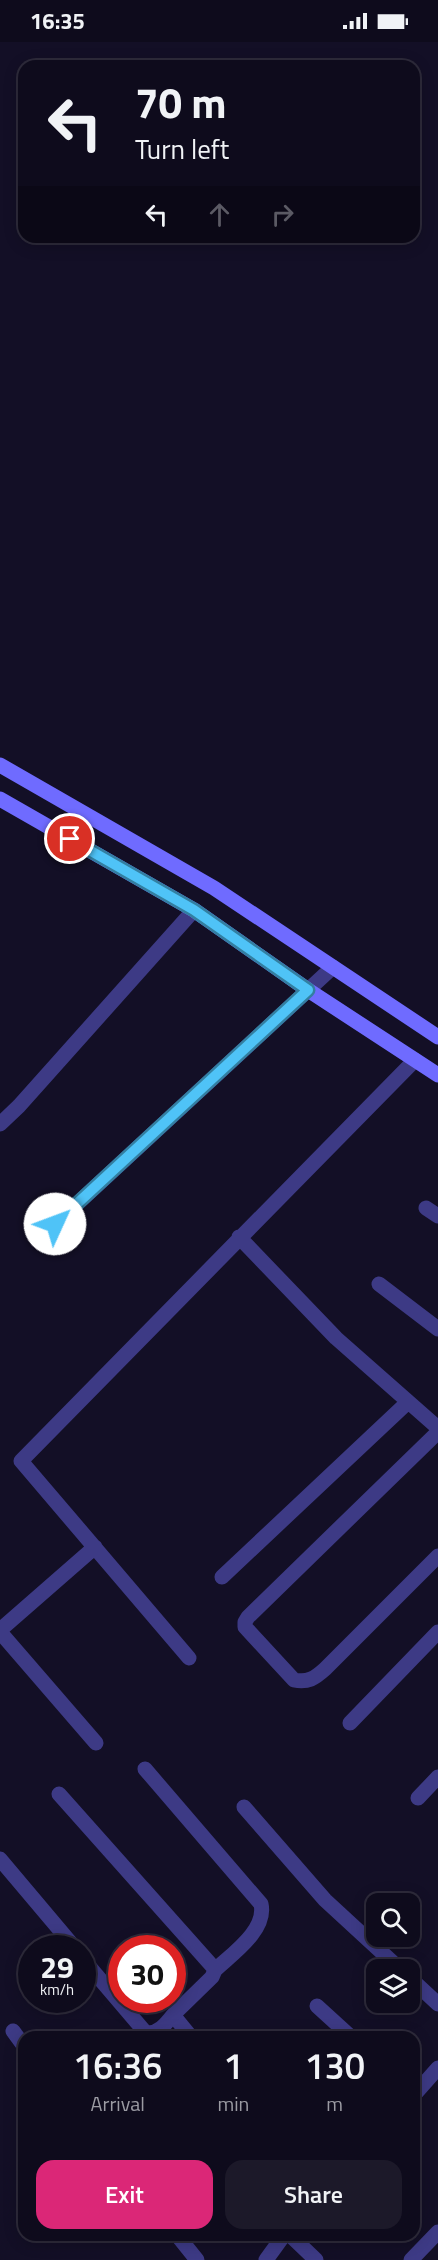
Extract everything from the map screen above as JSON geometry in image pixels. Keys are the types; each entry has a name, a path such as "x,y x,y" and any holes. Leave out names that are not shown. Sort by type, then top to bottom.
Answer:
{"street":[{"path":"0,765 213,888 438,1037"},
{"path":"0,799 194,910 308,990 438,1075"},
{"path":"0,1124 19,1106 194,910"},
{"path":"38,1240 333,967"},
{"path":"189,1658 21,1461 415,1060"},
{"path":"239,1237 336,1338 438,1430 248,1617 245,1627 294,1680 303,1682 314,1678 438,1556"},
{"path":"379,1284 438,1329"},
{"path":"222,1577 408,1401"},
{"path":"95,1547 0,1631 96,1743"},
{"path":"350,1723 438,1632"},
{"path":"144,1769 261,1904 263,1914 257,1929 157,2031"},
{"path":"418,1798 438,1777"},
{"path":"59,1794 215,1970"},
{"path":"244,1807 325,1900 388,1959"},
{"path":"0,1858 64,1935"},
{"path":"96,1974 144,2031"},
{"path":"420,1987 438,2004"},
{"path":"317,2006 344,2031"},
{"path":"173,2015 186,2031"},
{"path":"12,2031 18,2038"},
{"path":"420,2088 438,2068"},
{"path":"411,2260 438,2232"},
{"path":"182,2241 197,2260"},
{"path":"266,2260 280,2241"},
{"path":"296,2241 316,2260"}],"route":[{"path":"55,1224 308,990 194,910 70,839"}]}
